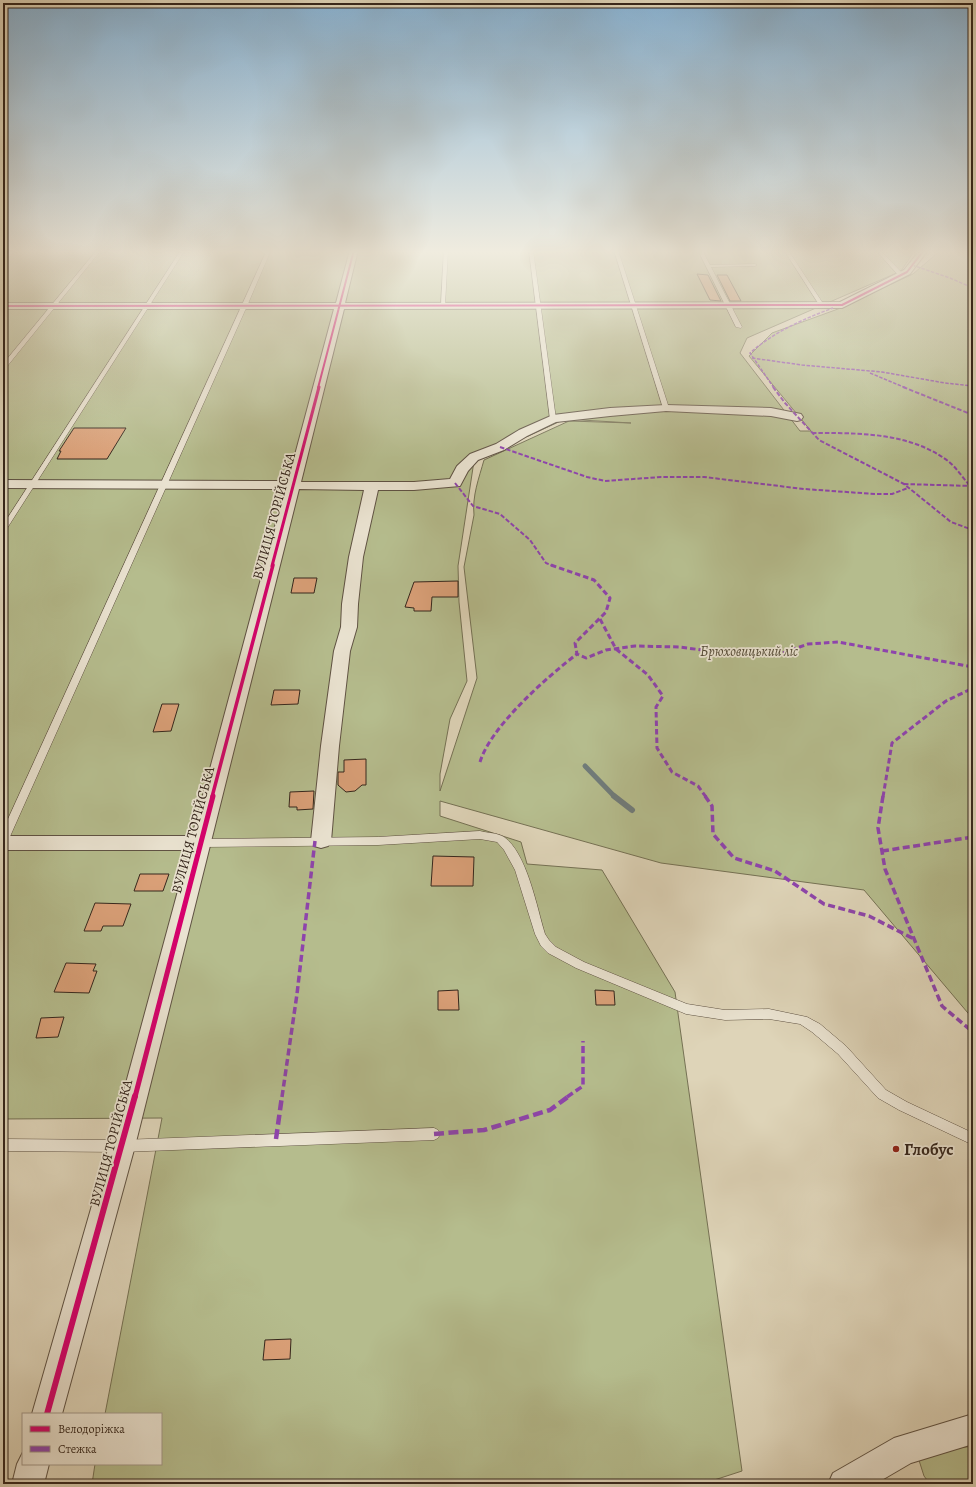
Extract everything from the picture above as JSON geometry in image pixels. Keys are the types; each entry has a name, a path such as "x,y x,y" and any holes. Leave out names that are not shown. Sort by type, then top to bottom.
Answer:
{"street":[{"name":"ВУЛИЦЯ ТОРІЙСЬКА","path":"47,1413 122,1146 337,319"},
{"path":"3,484 372,484 414,486 455,483 462,469 474,456 500,447 523,433 553,419 610,412 666,408 771,412 797,417"},
{"path":"321,841 330,746 342,651 349,627 350,604 356,557 372,484"},
{"path":"3,842 201,842"},
{"path":"844,1484 905,1449 973,1429"},
{"path":"28,1484 33,1465"}],"lane":[{"path":"3,368 42,319"},
{"path":"3,530 139,319"},
{"path":"3,842 239,319"},
{"path":"540,319 553,419"},
{"path":"638,319 666,408"},
{"path":"735,319 739,327"},
{"path":"201,842 378,841 480,836 500,839 512,853 519,868 540,934 545,944 552,950 580,965 686,1009 725,1015 769,1014 803,1020 816,1028 842,1050 882,1094 903,1106 973,1139"},
{"path":"3,1145 122,1146 434,1134"}],"green space":[{"name":"Брюховицький ліс","path":"3,319 790,319 747,338 740,353 800,431 811,431 749,356 772,333 809,319 973,319 973,1019 864,890 661,863 440,801 440,816 521,842 527,864 602,870 675,992 742,1471 702,1484 92,1484 95,1465 162,1465 162,1413 105,1413 162,1118 3,1119","holes":["565,419 631,423 569,421 484,460 475,494 474,515 464,567 477,678 440,791 440,774 450,719 467,681 459,602 458,566 474,461"]},
{"path":"973,1446 973,1484 930,1484 924,1476 917,1454"}],"building":[{"path":"74,428 126,428 107,459 57,459 61,451 59,451"},
{"path":"294,578 317,578 314,593 291,593"},
{"path":"458,581 458,597 432,597 431,611 414,611 414,608 405,607 414,582"},
{"path":"274,690 300,690 298,704 271,705"},
{"path":"162,704 179,704 171,731 153,732"},
{"path":"366,759 366,785 362,785 355,791 346,792 338,785 338,772 344,772 344,760"},
{"path":"314,791 313,809 297,810 297,807 289,807 290,792"},
{"path":"433,856 474,857 473,886 431,886"},
{"path":"140,874 169,874 163,891 134,891"},
{"path":"95,903 131,904 123,926 103,926 101,931 84,931"},
{"path":"66,963 96,964 93,971 97,971 89,993 54,992"},
{"path":"458,990 459,1010 438,1010 438,991"},
{"path":"595,990 614,991 615,1005 596,1005"},
{"path":"64,1017 58,1037 36,1038 41,1018"},
{"path":"291,1339 290,1359 263,1360 265,1340"}],"waterway":[{"path":"585,766 614,796"},
{"path":"614,796 632,810"}],"marked path":[{"path":"805,319 767,339 750,353 752,358 785,403 819,440 904,484 951,522 973,530"},
{"path":"752,358 802,365 882,372 945,383 973,386"},
{"path":"870,373 973,415"},
{"path":"812,433 865,434 900,439 916,444 933,451 948,461 970,486"},
{"path":"500,447 587,477 605,481 661,477 704,477 804,489 875,494 892,494 908,488"},
{"path":"455,483 473,506 500,514 530,540 546,563 594,580 610,598 606,612 575,643 577,654 586,658 606,650 635,646 679,647 733,654 780,654 808,644 838,642 973,667"},
{"path":"904,484 973,486"},
{"path":"600,619 616,649 648,675 663,696 656,707 657,748 672,772 698,786 712,806 713,834 734,858 775,871 824,904 869,916 914,939"},
{"path":"480,762 485,748 497,732 535,690 577,654"},
{"path":"973,688 946,701 892,743 878,828 885,869 942,1006 973,1032"},
{"path":"882,851 973,837"},
{"path":"276,1139 297,994 315,841"},
{"path":"434,1134 484,1130 550,1110 583,1086 583,1041"}],"cycle path":[{"path":"47,1413 122,1146 336,319"}],"place":[{"name":"Глобус","path":"896,1149"}]}
